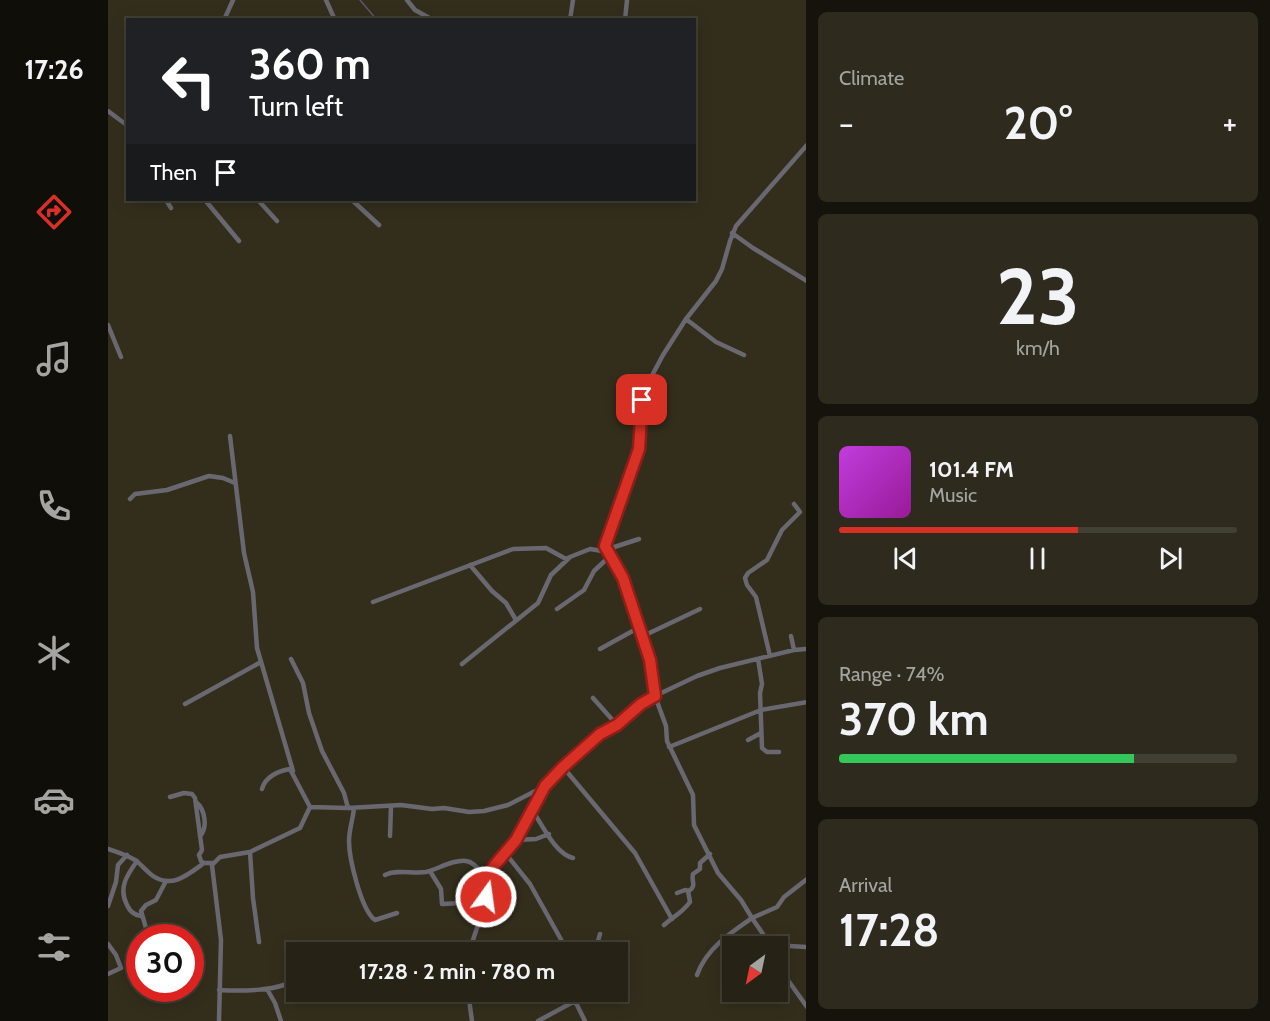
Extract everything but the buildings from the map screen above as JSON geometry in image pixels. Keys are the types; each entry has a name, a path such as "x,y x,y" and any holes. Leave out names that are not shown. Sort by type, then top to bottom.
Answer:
{"street":[{"path":"225,18 233,0"},
{"path":"326,0 334,18"},
{"path":"407,0 415,10 430,18"},
{"path":"570,18 573,0"},
{"path":"625,18 627,0"},
{"path":"108,111 126,124"},
{"path":"764,936 741,900 717,873 710,854 694,825 693,795 667,741 663,716 655,696 650,660 623,578 605,546 639,449 642,400 648,383 686,319 716,281 722,269 732,233 806,146"},
{"path":"167,201 171,208"},
{"path":"206,201 239,241"},
{"path":"259,201 277,221"},
{"path":"353,201 379,225"},
{"path":"732,233 806,280"},
{"path":"686,319 716,342 744,355"},
{"path":"108,324 121,357"},
{"path":"230,436 244,553 253,592 257,648 293,771 310,807"},
{"path":"129,498 135,494 167,490 209,476 224,478 236,483"},
{"path":"770,656 756,597 745,578 748,573 767,560 782,530 801,512 794,504"},
{"path":"373,602 513,549 546,548 566,559 590,549 602,551 639,539"},
{"path":"557,609 584,590 594,571 610,556"},
{"path":"462,664 538,603 551,575 570,557"},
{"path":"470,565 492,591 506,603 516,620"},
{"path":"641,637 700,609"},
{"path":"600,649 638,628"},
{"path":"792,636 794,650"},
{"path":"472,942 482,914 488,877 494,866 516,840 545,786 600,734 617,725 641,704 697,676 794,650 806,649"},
{"path":"291,659 303,683 309,713 322,751 351,808 349,840 351,857 365,908 375,920 397,913"},
{"path":"758,659 762,684 762,748 767,752 779,752"},
{"path":"186,704 261,662"},
{"path":"593,698 617,725"},
{"path":"669,747 761,710 806,702"},
{"path":"748,741 761,733"},
{"path":"563,767 635,853 672,918"},
{"path":"262,789 267,779 278,772 287,769 293,771"},
{"path":"310,807 411,806 432,810 444,808 469,812 484,811 508,805 545,786"},
{"path":"170,797 192,794 203,810 204,830 200,836 202,850 199,855 201,861 214,863"},
{"path":"390,836 391,806"},
{"path":"219,1021 221,940 212,865 220,857 250,852 300,828 310,807"},
{"path":"532,810 564,854 573,858"},
{"path":"516,840 536,839 549,834"},
{"path":"108,856 110,849 127,855 153,876 166,881 178,880 190,874 204,862"},
{"path":"250,852 252,898 259,942"},
{"path":"506,854 530,884 562,942"},
{"path":"677,893 688,891 695,884 693,874 700,869 700,863 710,854"},
{"path":"108,906 116,882 118,865 127,855"},
{"path":"385,875 387,873 430,871 465,860 488,877"},
{"path":"137,861 124,880 123,890 124,900 130,910 135,915 141,916"},
{"path":"430,871 441,889 442,904 462,903"},
{"path":"482,914 466,910 462,903 463,890 466,886 488,877"},
{"path":"697,975 702,962 727,936 752,918 777,907 784,897 806,880"},
{"path":"144,924 141,911 146,905 156,900 166,881"},
{"path":"664,925 672,918 679,916 690,902 688,891"},
{"path":"596,942 600,934"},
{"path":"108,944 116,955 121,969 108,974"},
{"path":"788,946 806,947"},
{"path":"788,980 806,1006"},
{"path":"219,990 242,992 286,984"},
{"path":"267,989 281,1021"},
{"path":"469,1002 472,1021"},
{"path":"538,1021 573,1002"},
{"path":"576,1002 585,1021"}],"waterway":[{"path":"360,0 375,18"}],"route":[{"path":"486,897 488,877 494,866 516,840 545,786 600,734 617,725 641,704 655,696 650,660 623,578 605,546 639,449 642,400"}]}
